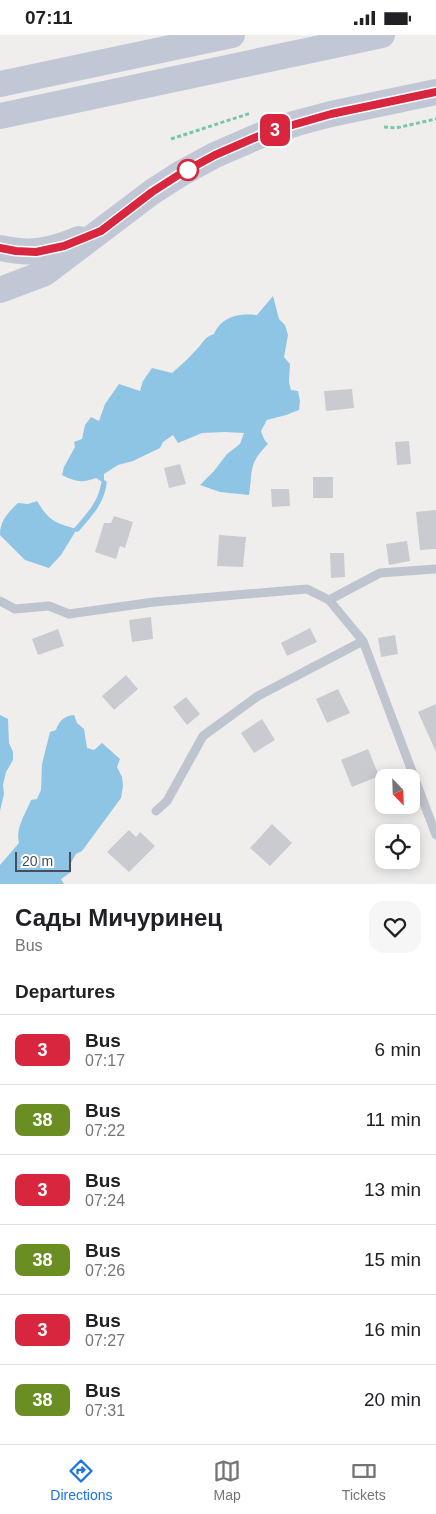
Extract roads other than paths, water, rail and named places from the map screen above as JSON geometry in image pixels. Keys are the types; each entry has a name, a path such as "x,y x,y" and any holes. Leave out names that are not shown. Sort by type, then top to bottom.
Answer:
{"street":[{"path":"0,84 232,35"},
{"path":"0,116 382,35"},
{"path":"0,290 45,273 152,192 215,155 268,132 331,114 436,92"},
{"path":"0,130 28,118 109,93"},
{"path":"0,247 16,251 36,252 64,246 101,231"}],"lane":[{"path":"0,300 45,273"},
{"path":"329,600 380,573 436,569"},
{"path":"0,601 15,609 49,606 69,614 154,603 307,589 329,600 363,641 436,835"},
{"path":"156,811 168,801 203,736 258,696 363,641"}],"water":[{"path":"273,296 279,319 285,325 288,335 284,357 290,364 289,382 291,390 298,391 299,410 267,420 261,431 268,444 254,462 249,495 220,492 200,485 227,454 240,444 244,433 202,433 178,443 173,435 163,442 160,448 133,461 118,465 104,474 104,483 96,478 79,481 62,475 64,467 75,447 74,442 82,439 85,425 91,417 99,421 105,404 119,384 140,391 143,381 152,368 172,373 206,339 214,334 222,323 238,315 257,315"},
{"path":"37,501 45,513 53,520 77,529 61,555 49,568 25,560 0,535 3,521 18,503 28,504"},
{"path":"0,715 8,719 9,743 13,752 13,760 6,772 0,811"},
{"path":"74,715 77,723 84,729 87,748 94,750 102,743 120,759 117,767 122,777 121,798 82,851 76,854 69,866 71,872 61,879 64,884 0,884 0,865 19,843 18,832 22,821 31,800 37,799 41,790 42,764 50,732 56,730 60,722 65,718"}],"waterway":[{"path":"77,529 98,502 104,483"}]}
